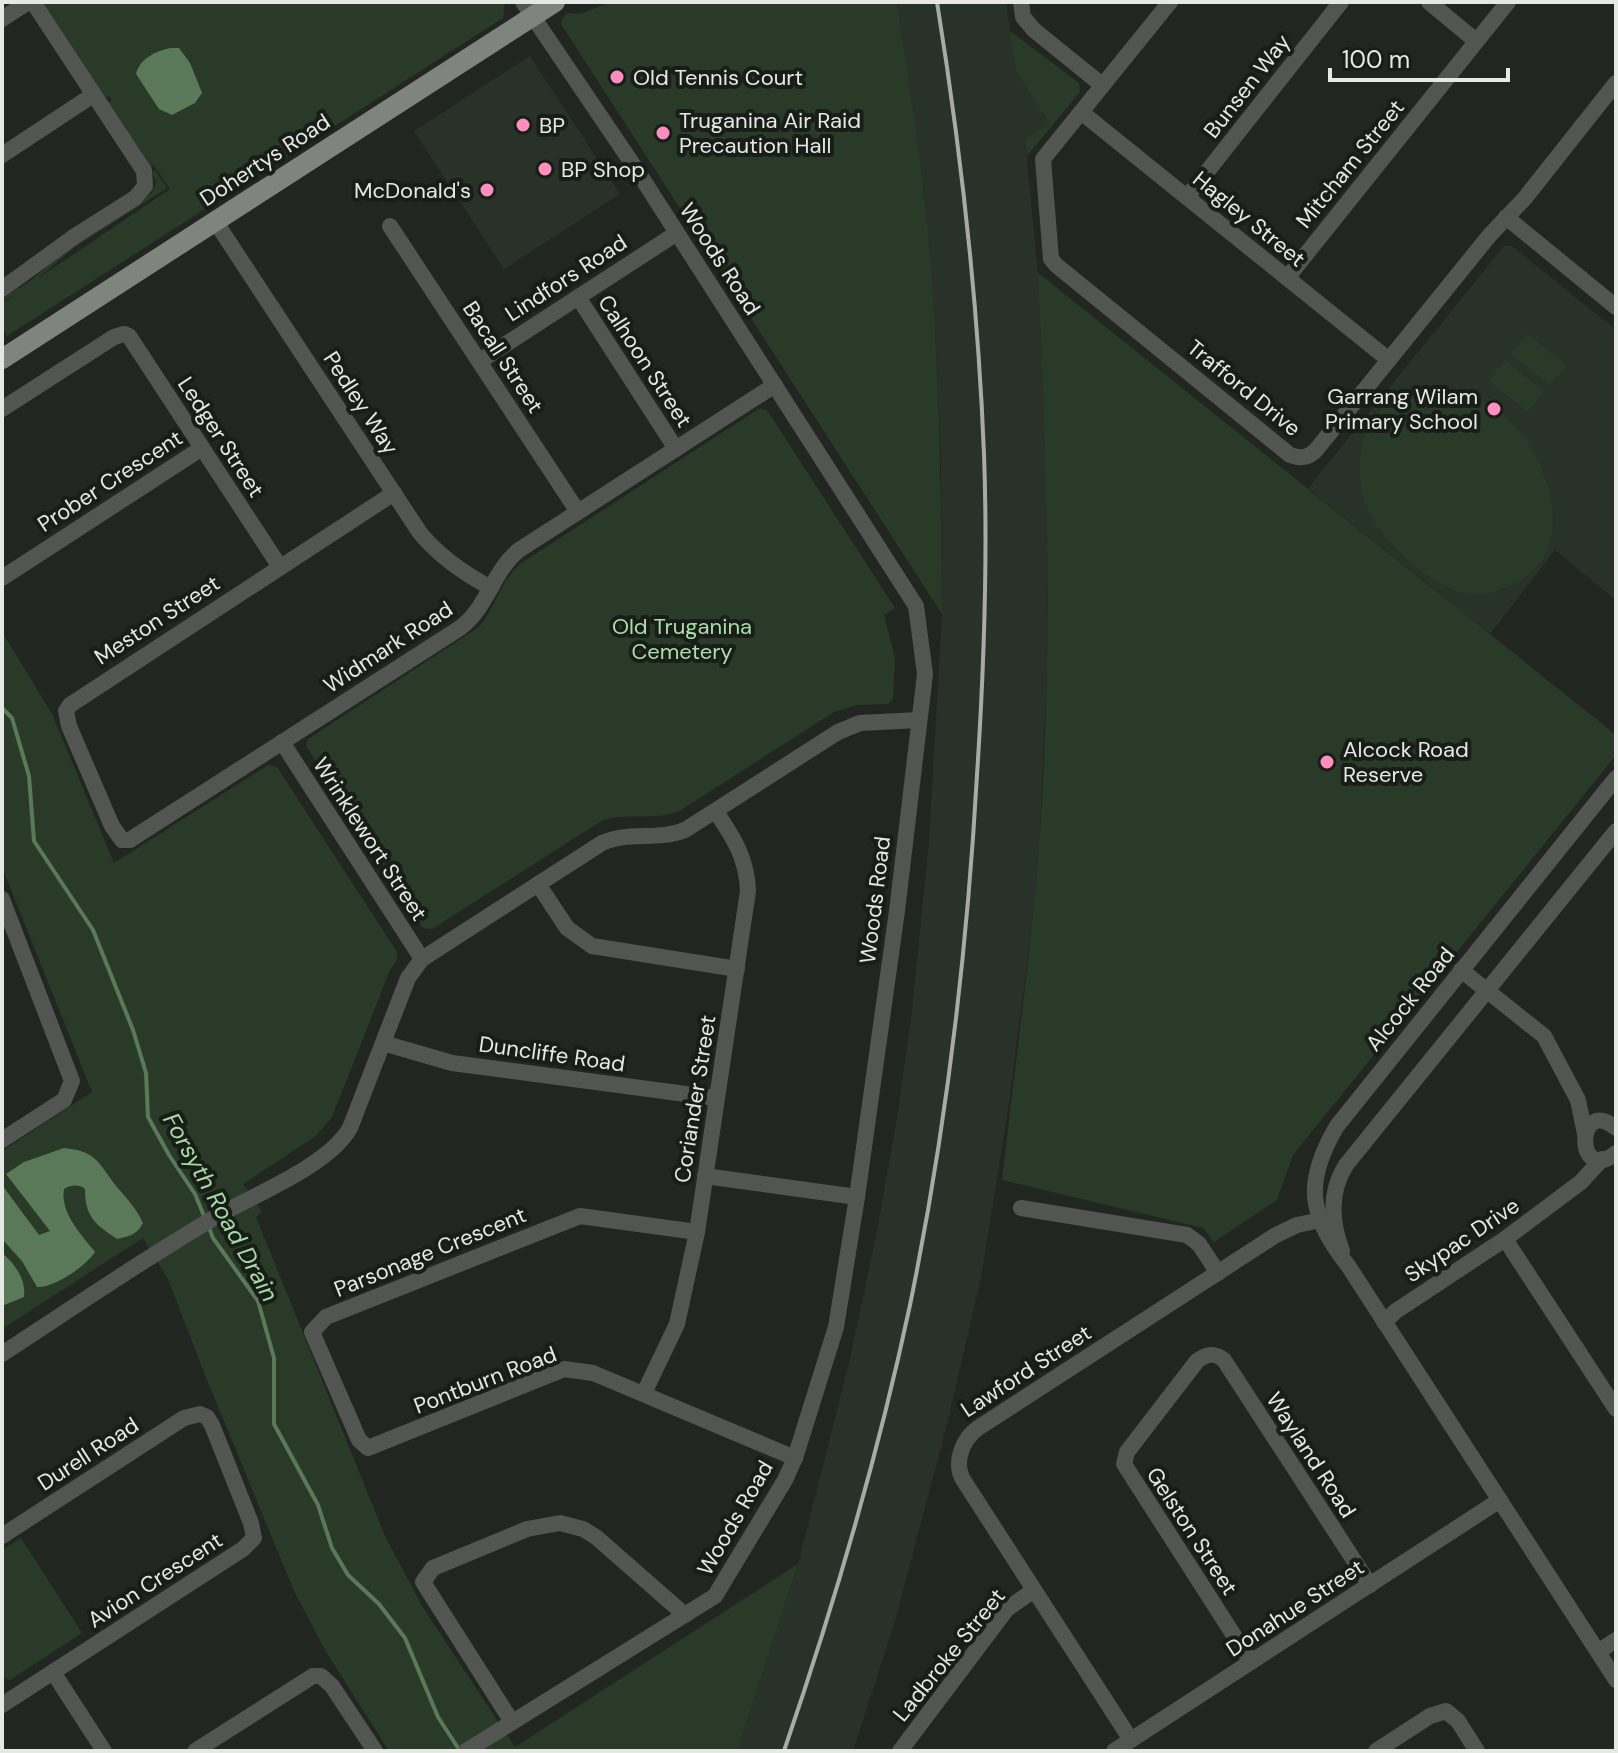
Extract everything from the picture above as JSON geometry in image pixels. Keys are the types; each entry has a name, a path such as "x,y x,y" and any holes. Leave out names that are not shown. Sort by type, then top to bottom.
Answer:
{"main road":[{"name":"Dohertys Road","path":"2,358 215,221 527,10 555,2"}],"street":[{"path":"2,19 31,2 144,171 145,186 135,198 75,236 2,289"},
{"path":"1021,2 1023,17 1034,30 1102,85"},
{"name":"Trafford Drive","path":"1170,2 1042,163 1053,262 1290,455 1305,458 1316,450 1616,83"},
{"name":"Bunsen Way","path":"1187,197 1341,2"},
{"path":"1429,2 1476,41"},
{"name":"Mitcham Street","path":"1287,278 1508,2"},
{"name":"Woods Road","path":"466,1751 715,1596 795,1458 836,1327 897,911 925,674 916,606 677,233 527,10"},
{"path":"2,155 93,95"},
{"name":"Hagley Street","path":"1081,112 1389,360"},
{"path":"1506,217 1615,304"},
{"name":"Pedley Way","path":"215,221 430,545 491,588"},
{"name":"Bacall Street","path":"390,226 578,512"},
{"name":"Lindfors Road","path":"480,361 677,233"},
{"name":"Calhoon Street","path":"578,297 676,449"},
{"name":"Ledger Street","path":"2,409 114,337 124,334 132,340 280,567"},
{"name":"Widmark Road","path":"122,840 130,840 460,628 480,609 508,560 775,385"},
{"name":"Prober Crescent","path":"2,578 202,448"},
{"name":"Meston Street","path":"122,840 112,826 69,726 66,711 70,705 394,493"},
{"path":"2,1354 221,1214 333,1149 345,1137 408,978 422,959 613,838 672,835 716,812 838,732 860,723 919,720"},
{"name":"Wrinklewort Street","path":"282,742 422,959"},
{"name":"Alcock Road","path":"1616,778 1337,1126 1316,1170 1316,1201 1326,1218 1326,1237 1349,1267 1616,1680"},
{"name":"Coriander Street","path":"644,1393 677,1324 697,1232 748,891 747,871 741,851 716,812"},
{"path":"1326,1218 1346,1165 1616,831"},
{"path":"538,884 567,928 592,946 737,969"},
{"path":"2,899 72,1081 64,1100 2,1140"},
{"path":"1461,970 1544,1036 1578,1100 1585,1142 1596,1158 1610,1158"},
{"name":"Duncliffe Road","path":"383,1043 452,1063 716,1098"},
{"path":"1578,1100 1610,1122"},
{"path":"1585,1142 1590,1126 1610,1122"},
{"name":"Skypac Drive","path":"1564,1193 1584,1161 1585,1142"},
{"name":"Skypac Drive","path":"1384,1322 1505,1239 1610,1158"},
{"path":"705,1176 857,1197"},
{"path":"1021,1208 1187,1235 1199,1244 1218,1273"},
{"name":"Parsonage Crescent","path":"368,1448 359,1440 312,1332 326,1317 580,1216 697,1232"},
{"name":"Lawford Street","path":"1131,1740 960,1473 959,1464 967,1436 1283,1231 1326,1218"},
{"path":"1505,1239 1616,1409"},
{"name":"Wayland Road","path":"1211,1354 1224,1360 1370,1585"},
{"name":"Gelston Street","path":"1211,1354 1197,1361 1127,1452 1124,1464 1251,1662"},
{"name":"Pontburn Road","path":"368,1448 564,1369 593,1373 795,1458"},
{"name":"Durell Road","path":"2,1536 184,1418 200,1414"},
{"name":"Avion Crescent","path":"2,1705 251,1544 254,1538 251,1523 212,1425 207,1417 200,1414"},
{"name":"Donahue Street","path":"1114,1751 1500,1500"},
{"path":"510,1723 423,1582 433,1568 527,1529 560,1523 583,1529 596,1537 685,1615"},
{"name":"Ladbroke Street","path":"900,1751 1007,1609 1034,1590"},
{"path":"1598,1652 1616,1640"},
{"path":"53,1672 104,1751"},
{"path":"195,1751 313,1676 321,1676 332,1686 375,1751"},
{"path":"1376,1751 1438,1711 1446,1711 1458,1721 1477,1751"}],"shaded area":[{"path":"897,2 1006,2 1016,71 1050,124 1025,141 1038,273 1047,456 1047,668 1040,832 1032,926 1007,1117 981,1278 946,1428 895,1621 853,1751 737,1751 798,1564 850,1359 898,1112 929,842 942,614 941,454 924,192"},
{"path":"179,48 190,63 202,93 195,103 172,115 159,109 136,74 149,56"},
{"path":"530,56 620,194 504,269 414,131"},
{"name":"Garrang Wilam Primary School","path":"1504,246 1512,246 1616,330 1616,600 1555,550 1490,634 1308,488"},
{"path":"64,1148 82,1151 94,1158 143,1223 135,1233 117,1239 89,1213 85,1189 74,1186 64,1189 68,1215 95,1252 69,1275 52,1284 37,1287 22,1261 2,1239 2,1185 39,1235 50,1231 6,1174 24,1162"},
{"path":"2,1253 19,1272 24,1297 2,1306"}],"green space":[{"path":"48,2 505,2 503,18 7,336 2,327 2,304 15,295 2,302 2,299 30,281 71,246 152,193 156,182 152,172 155,170 167,188 75,247 37,279 170,189 150,160 153,166 149,169 107,103 112,100 109,96 103,98 43,6"},
{"path":"611,2 897,2 921,171 933,299 940,457 942,614 561,24 568,13 580,14"},
{"path":"1010,31 1079,83 1080,92 1027,156 1025,140 1050,124 1016,71"},
{"name":"Alcock Road Reserve","path":"1038,273 1616,735 1616,755 1293,1155 1277,1200 1214,1242 1203,1228 1002,1180 1033,918 1044,761 1047,552"},
{"path":"1527,334 1566,365 1550,385 1511,354"},
{"path":"1505,360 1544,392 1528,412 1489,381"},
{"path":"1439,386 1482,400 1514,425 1531,448 1551,500 1553,527 1546,552 1531,572 1489,593 1454,590 1413,564 1377,525 1361,488 1361,454 1365,438 1381,409 1404,392"},
{"name":"Old Truganina Cemetery","path":"760,408 767,410 895,608 884,615 895,658 893,699 888,704 857,705 834,712 681,810 662,816 603,820 432,929 423,928 306,746 308,739 479,627 520,564"},
{"path":"2,632 52,714 114,863 268,765 277,767 397,952 397,960 390,970 332,1117 316,1136 243,1184 262,1212 256,1217 385,1536 422,1606 515,1747 798,1564 737,1751 389,1751 325,1650 294,1591 168,1279 143,1238 2,1329 2,1151 92,1092 2,867"},
{"path":"21,1538 82,1633 10,1680 2,1677 2,1550"}],"waterway":[{"name":"Forsyth Road Drain","path":"2,708 12,718 29,776 34,841 93,930 133,1030 146,1073 148,1117 195,1194 204,1216"},
{"name":"Forsyth Road Drain","path":"208,1225 213,1238 258,1301 274,1358 274,1424 318,1505 332,1548 348,1575 379,1604 405,1638 438,1717 460,1751"}],"railway":[{"path":"784,1751 854,1530 910,1305 944,1107 967,908 983,655 984,454 978,341 967,227 937,2"}],"place":[{"name":"Old Tennis Court","path":"617,77"},
{"name":"BP","path":"523,125"},
{"name":"Truganina Air Raid Precaution Hall","path":"663,133"},
{"name":"BP Shop","path":"545,169"},
{"name":"McDonald's","path":"487,190"},
{"name":"Garrang Wilam Primary School","path":"1494,409"},
{"name":"Alcock Road Reserve","path":"1327,762"}]}
